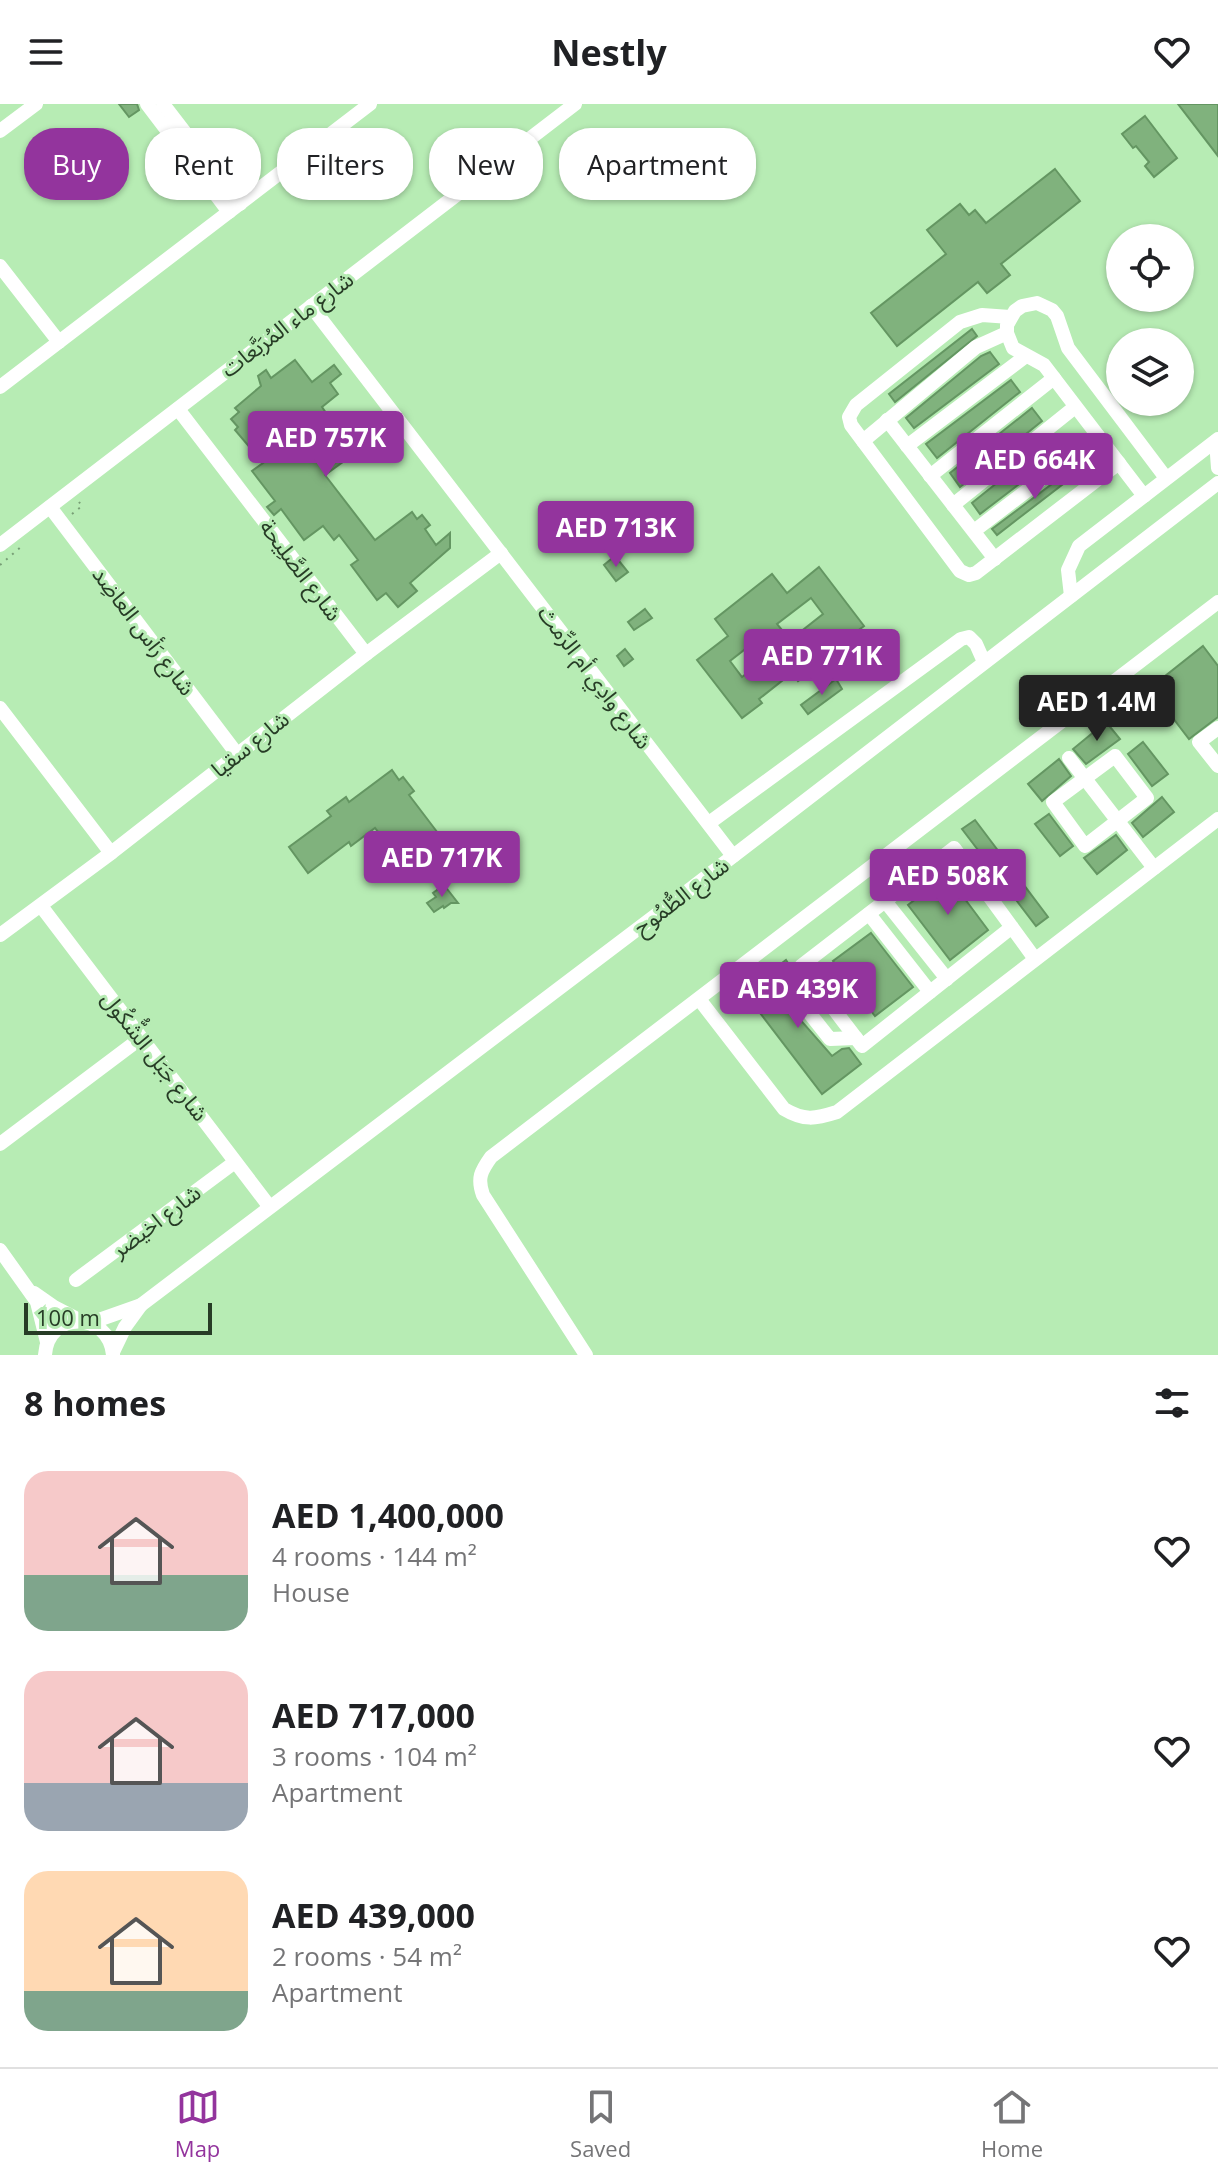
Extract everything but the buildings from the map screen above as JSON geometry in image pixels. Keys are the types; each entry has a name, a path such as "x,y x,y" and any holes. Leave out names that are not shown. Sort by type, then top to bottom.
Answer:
{"street":[{"path":"0,131 36,104"},
{"path":"147,104 234,208"},
{"path":"163,104 234,208"},
{"path":"0,387 370,104"},
{"name":"شارع ماء المُرَبَّعات","path":"0,545 575,104"},
{"path":"0,266 59,342"},
{"name":"شارع وادِي أم الرِّمث","path":"311,306 733,856"},
{"path":"1144,496 1044,365 1013,348 1007,333 1010,317 1022,306 1045,306 1052,310 1068,348 1166,478"},
{"path":"1010,317 982,315 960,322 856,405 850,412 850,421 863,441 962,573 972,575 1119,463"},
{"path":"863,441 976,347 1007,333"},
{"path":"907,446 1026,356"},
{"path":"930,476 1054,378"},
{"path":"953,505 1075,407"},
{"name":"شارع الصَّلِيحة","path":"178,409 366,654"},
{"path":"887,420 995,559"},
{"path":"974,531 1098,436"},
{"path":"1071,596 1068,570 1079,546 1217,440"},
{"path":"1217,440 1218,468"},
{"name":"شارع الطُّمُوح","path":"113,1354 125,1327 141,1305 1218,483"},
{"name":"شارع رَأس العاضِد","path":"50,507 237,754"},
{"name":"شارع سقيا","path":"0,935 501,553"},
{"path":"586,1355 483,1195 479,1183 481,1171 491,1157 1218,602"},
{"path":"709,823 961,639 969,637 976,644 984,662"},
{"path":"0,708 111,853"},
{"path":"1218,728 1199,742 1218,766"},
{"path":"1115,756 1147,798 1118,821 1085,846 1053,802 1115,756"},
{"path":"1069,758 1154,868"},
{"path":"699,999 784,1109 800,1118 815,1120 837,1112 1218,819"},
{"path":"1012,927 862,1046 801,966 954,848 1012,927 1035,959"},
{"path":"885,901 947,979"},
{"name":"شارع جَبَل الشُّكُول","path":"41,906 269,1206"},
{"path":"869,914 930,992"},
{"path":"810,978 803,1005 830,1039 856,1038"},
{"path":"0,1144 141,1038"},
{"name":"شارع اخيضر","path":"76,1280 235,1162"},
{"path":"0,1250 31,1290 42,1315 46,1348"},
{"path":"31,1290 54,1307 106,1334 113,1354"},
{"name":"شارع الطُّمُوح","path":"46,1348 61,1326 86,1322 141,1305"}]}
